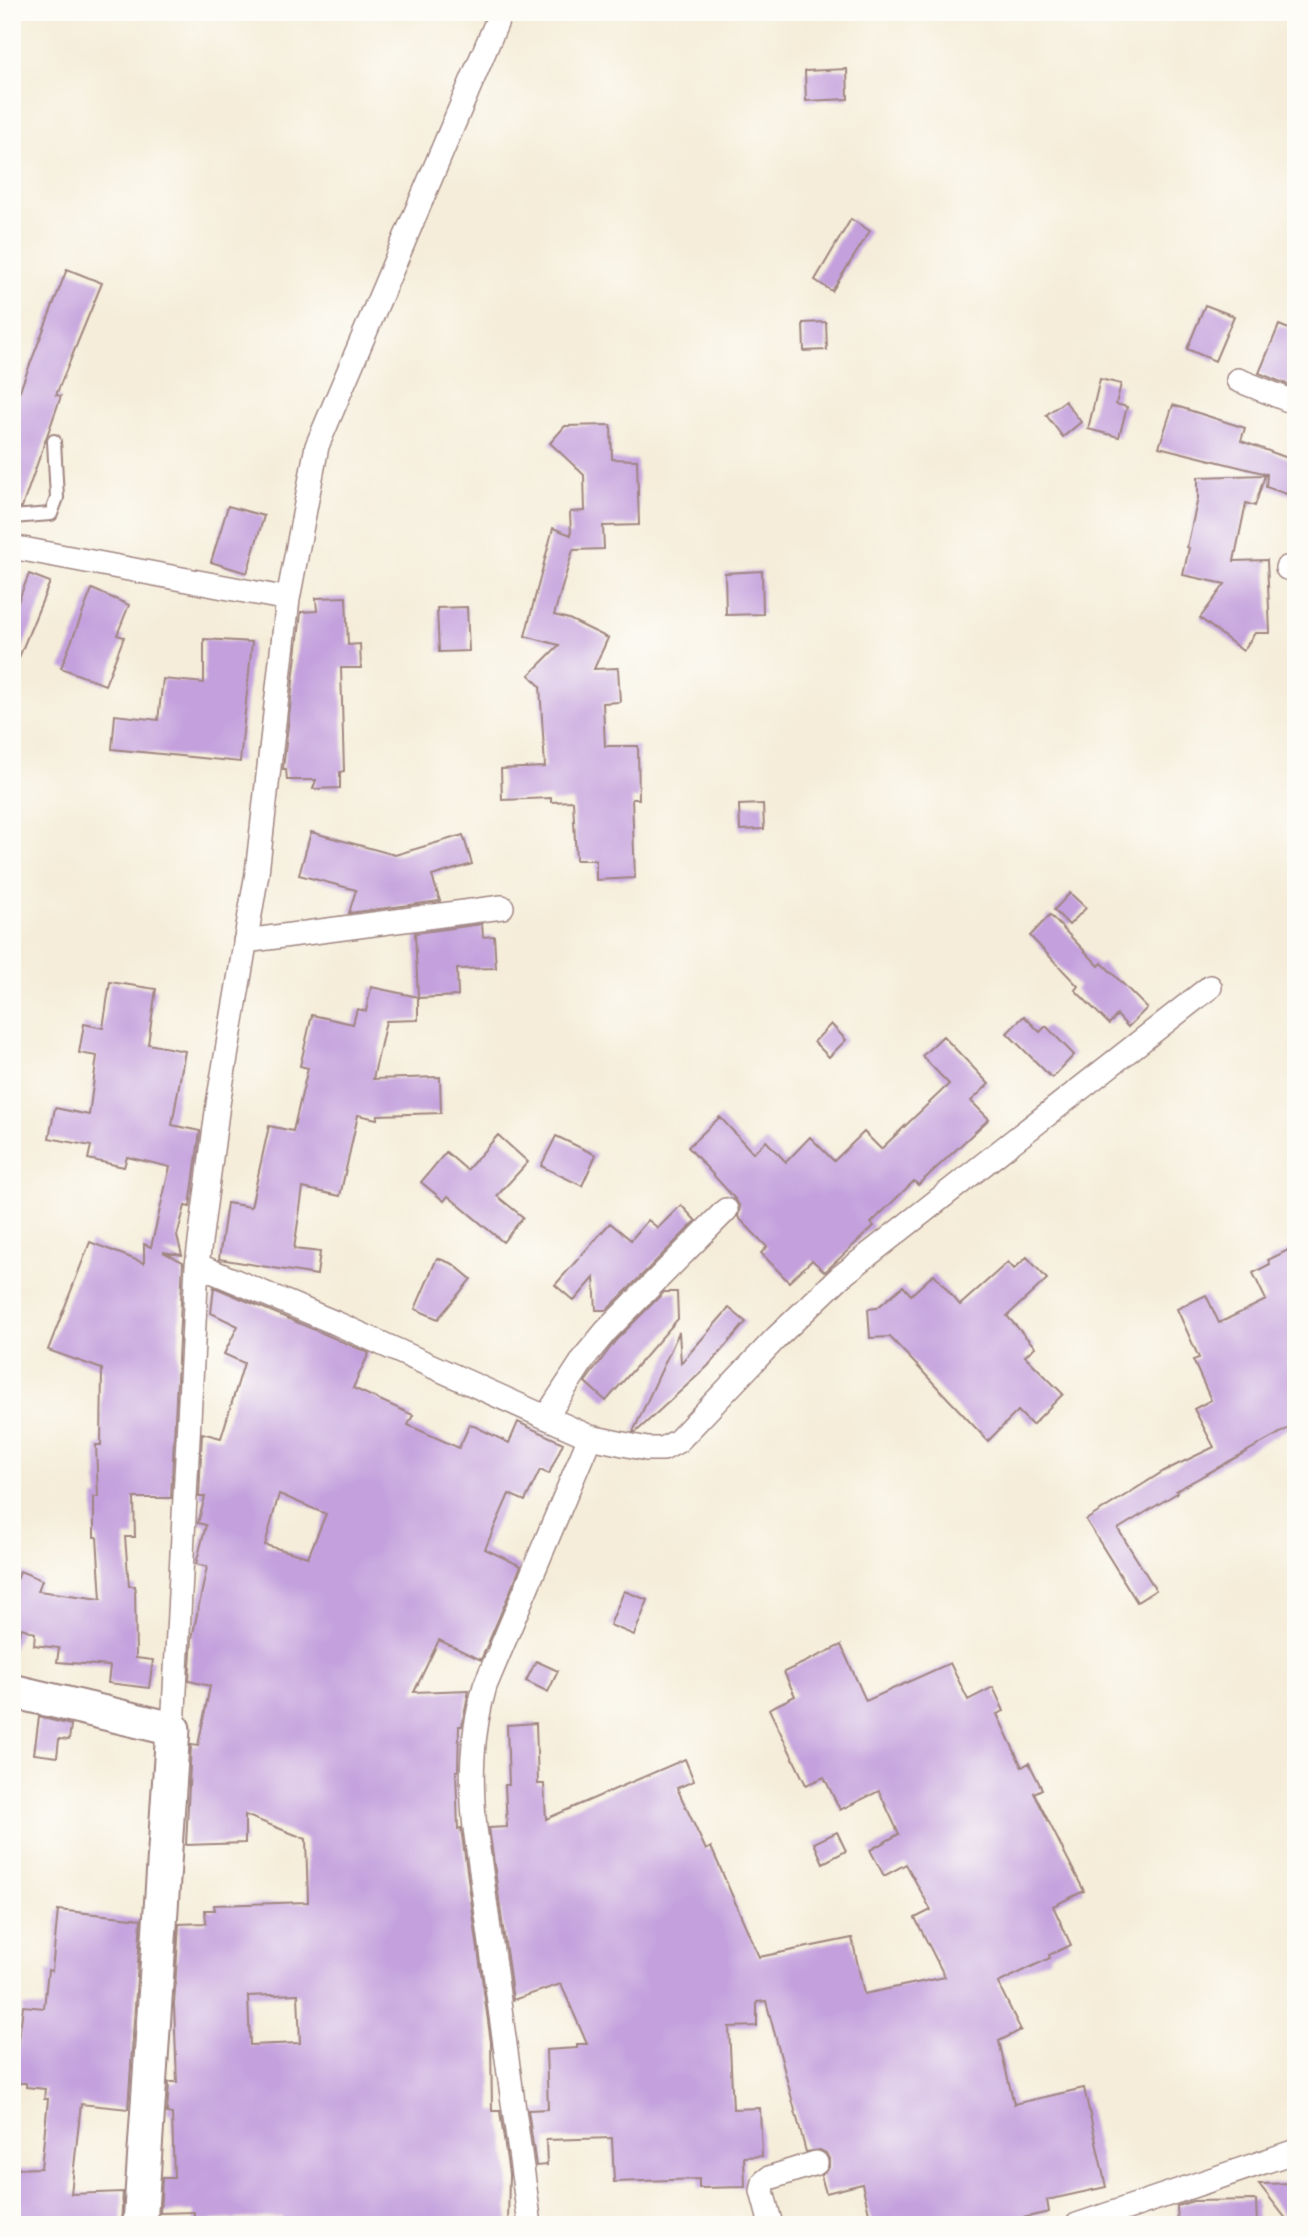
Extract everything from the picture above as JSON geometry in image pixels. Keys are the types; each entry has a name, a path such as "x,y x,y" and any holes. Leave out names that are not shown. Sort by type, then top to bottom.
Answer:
{"street":[{"path":"140,2225 173,1729 197,1265 209,1164 264,820 288,599 317,446 501,12"},
{"path":"1238,380 1296,403"},
{"path":"12,547 288,599"},
{"path":"246,942 502,907"},
{"path":"197,1265 338,1324 590,1437 647,1449 663,1449 678,1441 777,1337 841,1277 1210,987"},
{"path":"546,1417 587,1354 606,1331 726,1210"},
{"path":"530,2225 475,1828 471,1783 472,1750 477,1713 485,1686 590,1437"},
{"path":"12,1691 173,1729"},
{"path":"1077,2225 1296,2151"},
{"path":"771,2225 762,2191 764,2182 816,2163"}],"lane":[{"path":"12,517 51,514 57,498 54,441"}],"building":[{"path":"847,69 848,99 806,101 805,71"},
{"path":"851,219 870,231 832,291 815,280"},
{"path":"67,269 102,283 56,395 61,396 22,507 12,508 12,411"},
{"path":"1205,305 1234,316 1215,361 1187,349"},
{"path":"826,322 827,350 804,351 803,323"},
{"path":"1279,325 1296,332 1296,388 1259,373"},
{"path":"1100,379 1121,384 1116,404 1127,407 1119,437 1088,429"},
{"path":"1065,401 1081,422 1063,437 1046,415"},
{"path":"1173,405 1245,428 1241,441 1296,461 1296,497 1266,487 1267,474 1159,447"},
{"path":"611,425 612,459 637,460 639,525 603,526 604,549 573,550 554,615 569,619 608,638 594,669 618,668 620,702 603,703 605,746 638,746 639,799 632,799 635,878 596,880 596,860 576,860 573,801 551,802 551,798 502,800 501,769 545,767 540,686 529,675 559,645 525,636 553,528 571,535 570,512 585,511 584,475 550,443 565,426"},
{"path":"1265,475 1255,506 1246,503 1234,561 1267,560 1270,633 1255,633 1243,651 1200,618 1225,584 1183,575 1198,498 1198,477"},
{"path":"228,506 264,516 247,573 211,562"},
{"path":"762,571 763,614 726,615 725,573"},
{"path":"29,574 50,582 13,672 12,617"},
{"path":"92,589 129,605 117,635 124,637 105,685 61,668"},
{"path":"346,597 348,645 360,644 361,668 341,668 344,771 340,772 340,788 313,789 316,780 287,780 286,769 283,769 301,612 317,611 316,598"},
{"path":"467,607 469,651 439,652 437,608"},
{"path":"204,639 252,642 240,762 112,749 115,715 158,720 163,679 204,683"},
{"path":"763,804 764,829 740,830 739,805"},
{"path":"311,832 395,855 463,835 472,864 432,876 440,901 349,913 356,890 299,875"},
{"path":"1070,893 1086,908 1069,925 1054,910"},
{"path":"1050,915 1099,966 1102,963 1147,1008 1128,1027 1117,1015 1109,1024 1075,990 1078,986 1030,936"},
{"path":"482,924 483,937 494,936 496,968 457,969 458,996 418,998 418,1020 386,1021 373,1079 440,1077 441,1113 378,1115 377,1119 358,1115 340,1196 303,1188 294,1249 320,1252 317,1275 219,1259 227,1203 251,1207 269,1126 293,1131 308,1068 300,1066 312,1015 353,1024 357,1009 366,1011 371,987 418,997 415,933"},
{"path":"110,982 156,989 148,1044 185,1051 172,1125 200,1131 190,1207 185,1206 177,1236 182,1255 163,1252 183,1262 171,1498 134,1498 135,1537 125,1537 129,1586 135,1586 136,1658 153,1660 149,1688 108,1683 110,1666 57,1662 59,1648 34,1645 35,1633 22,1628 12,1651 12,1575 18,1578 20,1571 42,1580 38,1591 101,1599 97,1537 94,1537 94,1497 98,1497 96,1445 101,1445 102,1369 48,1350 90,1242 144,1263 144,1244 151,1247 170,1167 127,1157 124,1167 88,1159 91,1146 49,1138 55,1108 89,1115 97,1056 79,1053 84,1024 103,1028"},
{"path":"1024,1016 1040,1032 1046,1026 1074,1055 1052,1078 1007,1033"},
{"path":"831,1024 846,1040 829,1057 814,1042"},
{"path":"943,1036 989,1084 971,1101 989,1119 918,1185 914,1181 871,1223 874,1226 825,1272 812,1260 789,1282 761,1253 767,1247 738,1217 740,1207 736,1200 688,1147 720,1117 753,1153 766,1141 786,1162 810,1137 834,1161 864,1132 881,1149 949,1084 922,1056"},
{"path":"498,1135 528,1162 497,1196 523,1217 503,1242 448,1196 444,1201 421,1182 446,1152 467,1170"},
{"path":"556,1136 596,1155 582,1186 541,1166"},
{"path":"681,1205 696,1221 607,1310 596,1310 594,1278 574,1301 555,1285 610,1223 631,1240 648,1220 658,1228"},
{"path":"1296,1246 1296,1424 1176,1491 1177,1493 1118,1529 1156,1590 1137,1602 1086,1520 1164,1471 1214,1447 1194,1409 1211,1400 1193,1360 1199,1358 1177,1309 1206,1295 1219,1323 1266,1300 1253,1273 1270,1264 1268,1260"},
{"path":"1027,1257 1047,1279 1007,1316 1035,1347 1025,1356 1063,1394 1032,1425 1018,1411 988,1441 890,1337 870,1338 868,1309 877,1308 903,1286 911,1295 934,1274 960,1305 1008,1262 1014,1269"},
{"path":"437,1258 453,1264 471,1279 438,1319 415,1309"},
{"path":"214,1287 369,1353 353,1388 413,1415 408,1425 459,1448 470,1424 509,1443 518,1422 563,1443 549,1474 540,1470 525,1501 509,1494 485,1549 521,1566 481,1660 439,1640 414,1692 469,1690 462,1726 459,1726 456,1771 458,1829 461,1828 491,2042 492,2111 500,2111 509,2174 508,2225 282,2225 282,2217 194,2221 194,2212 160,2213 162,2178 174,2178 172,2114 167,2113 169,2082 177,2082 174,2005 179,1924 206,1923 205,1910 215,1910 214,1905 308,1902 306,1839 245,1815 245,1843 186,1845 191,1745 198,1746 210,1686 189,1681 192,1638 207,1567 196,1564 206,1525 198,1523 205,1497 199,1497 202,1433 221,1438 244,1363 224,1354 238,1326 211,1313","holes":["279,1494 326,1514 308,1557 265,1545","298,1994 300,2043 250,2045 248,1996"]},
{"path":"664,1292 677,1292 678,1319 606,1401 585,1382 616,1340"},
{"path":"729,1308 746,1322 708,1366 633,1432 679,1332 681,1363"},
{"path":"624,1591 648,1600 634,1635 610,1625"},
{"path":"841,1645 866,1701 950,1663 968,1700 993,1687 1004,1711 997,1714 1022,1767 1029,1763 1042,1789 1034,1793 1084,1891 1053,1906 1071,1945 998,1983 1021,2030 999,2041 1014,2104 1084,2088 1106,2187 1047,2200 1049,2212 992,2225 872,2225 862,2184 826,2193 821,2176 829,2167 829,2159 826,2153 820,2150 806,2152 766,2001 757,2002 757,2026 729,2027 733,2109 760,2108 762,2156 744,2157 745,2187 699,2188 699,2179 614,2182 612,2138 546,2140 547,2165 536,2166 528,2110 548,2109 546,2050 577,2048 577,2044 587,2044 561,1984 513,2000 489,1828 507,1827 507,1725 536,1723 538,1784 544,1784 546,1819 685,1759 694,1781 677,1788 706,1850 711,1847 759,1957 852,1938 864,1994 945,1977 915,1918 931,1910 906,1864 884,1876 870,1850 899,1834 879,1791 840,1810 824,1777 806,1785 769,1709 795,1696 784,1672"},
{"path":"536,1661 558,1671 548,1692 526,1681"},
{"path":"39,1717 71,1725 69,1740 59,1739 57,1757 34,1754"},
{"path":"837,1832 846,1851 823,1863 814,1843"},
{"path":"58,1910 141,1919 128,2109 81,2104 71,2194 123,2192 121,2225 12,2225 12,2169 41,2168 48,2099 44,2099 45,2089 26,2087 26,2083 14,2083 23,2006 44,2008 48,1970 52,1971"},
{"path":"1296,2183 1296,2225 1291,2225 1259,2184"},
{"path":"1256,2200 1257,2225 1178,2225 1177,2206 1193,2201"}]}
